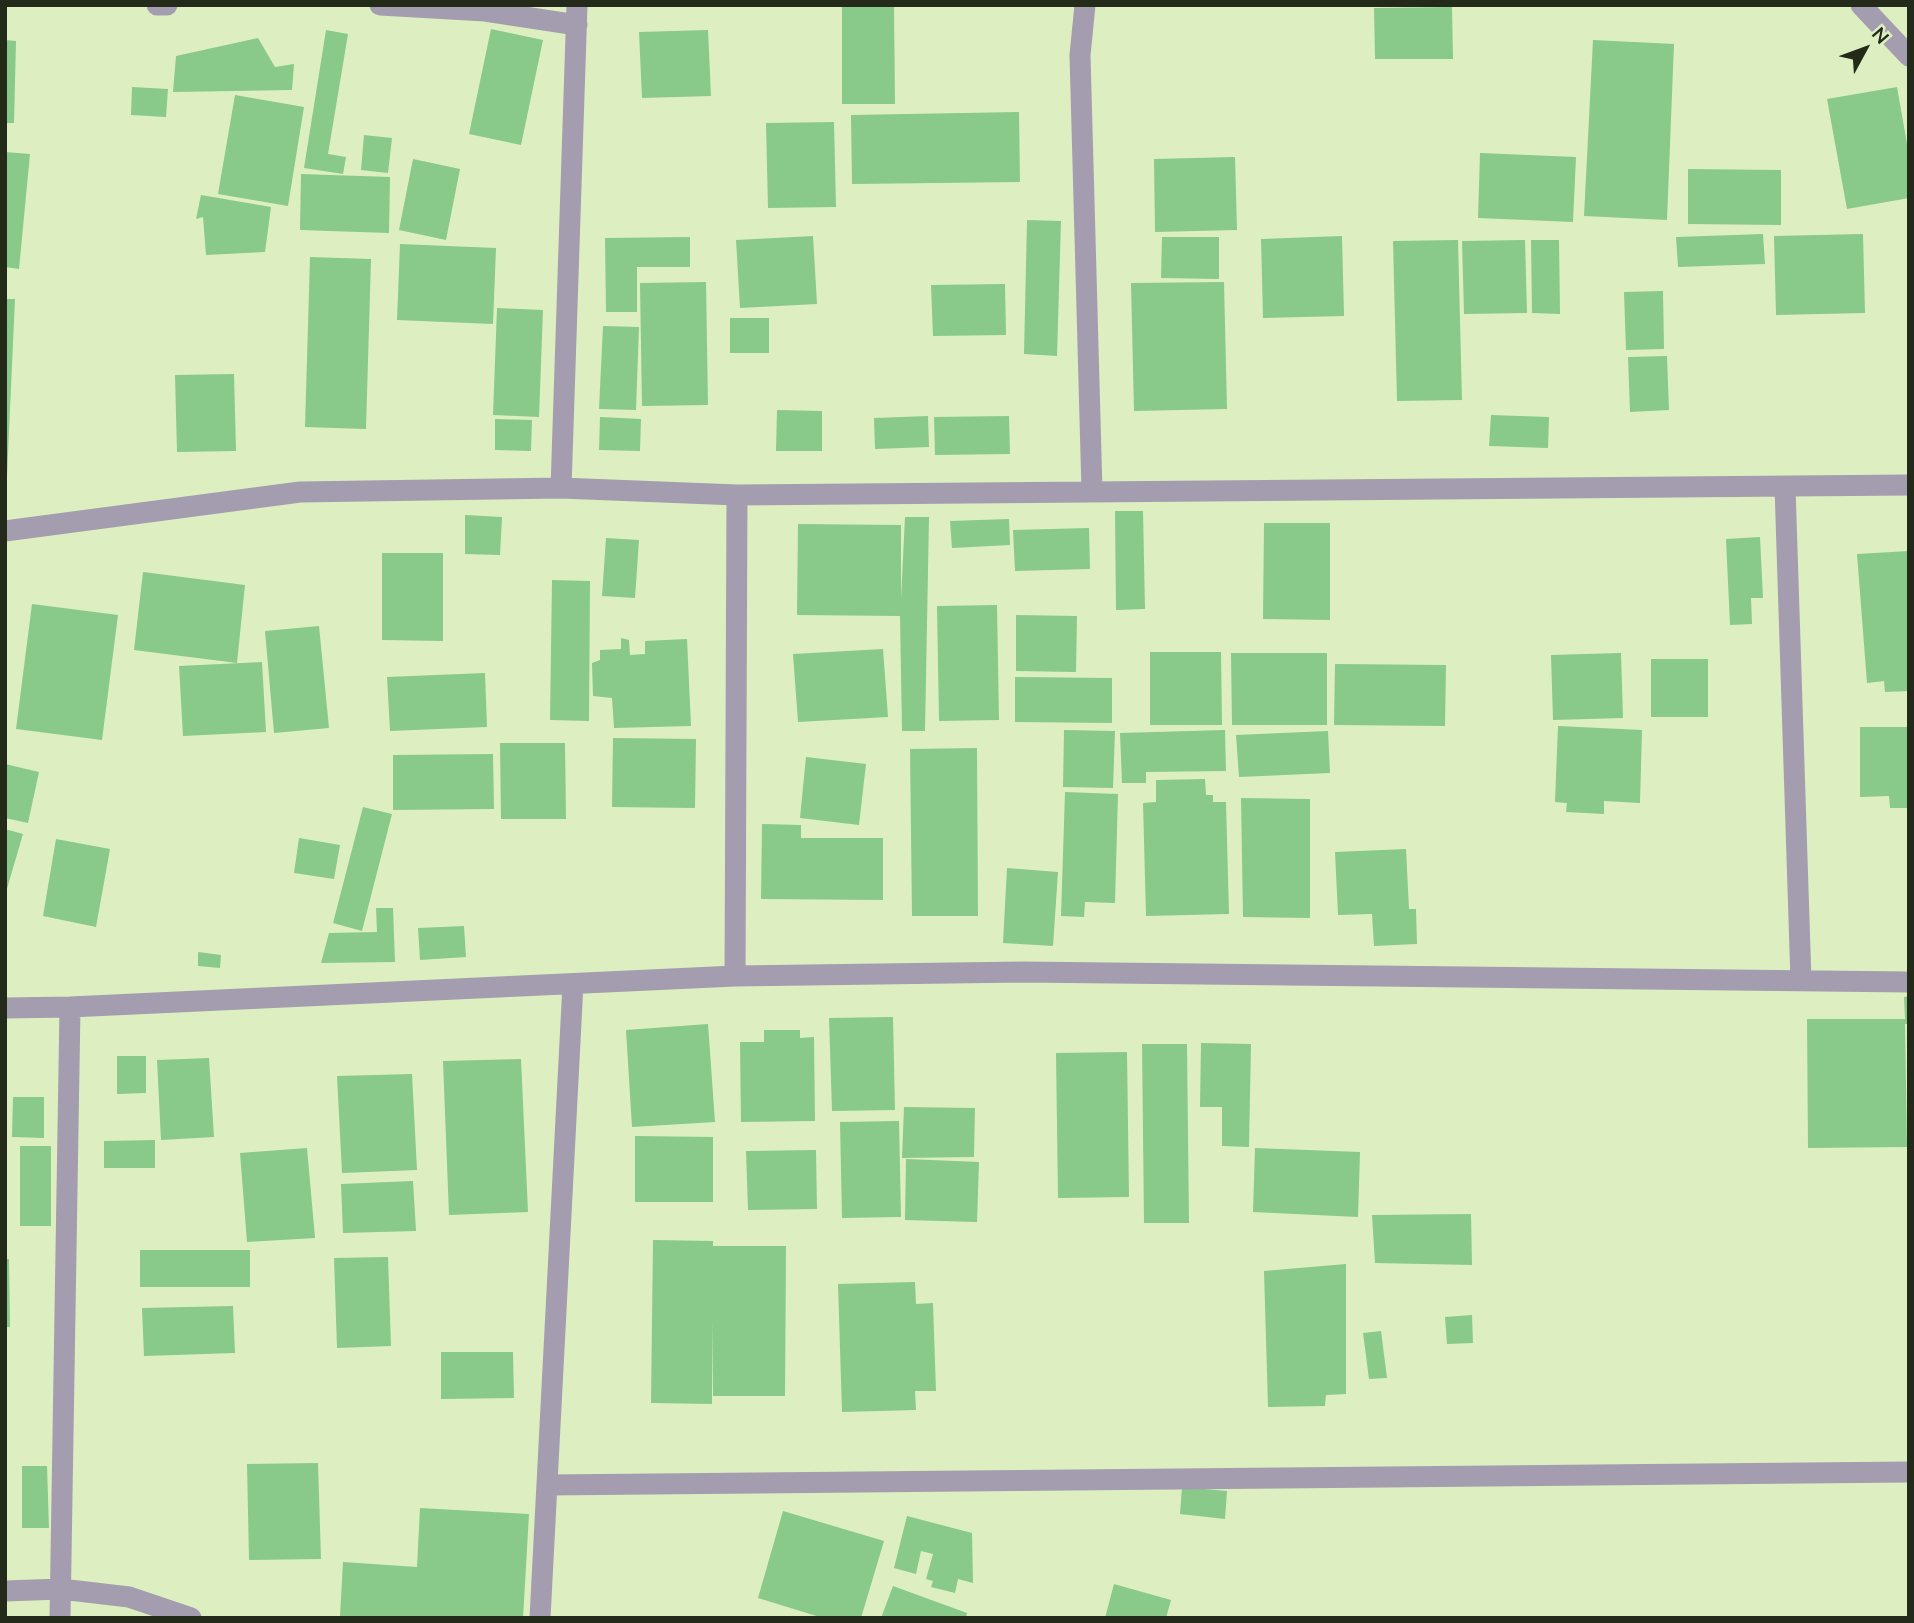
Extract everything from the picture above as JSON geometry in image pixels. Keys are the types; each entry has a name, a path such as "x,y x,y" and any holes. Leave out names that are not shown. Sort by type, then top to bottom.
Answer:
{"street":[{"path":"157,5 167,5"},
{"path":"380,5 577,15 561,488"},
{"path":"1085,5 1080,55 1092,491"},
{"path":"1861,5 1909,56"},
{"path":"5,531 299,492 561,488 737,495 1909,485"},
{"path":"1785,487 1801,981"},
{"path":"735,976 737,495"},
{"path":"5,1008 735,976 1023,972 1909,982"},
{"path":"540,1618 573,984"},
{"path":"60,1618 70,1007"},
{"path":"547,1485 1909,1472"},
{"path":"5,1591 61,1590 129,1597 191,1618"}],"building":[{"path":"842,6 894,6 895,104 842,104"},
{"path":"1452,7 1453,59 1375,59 1374,8"},
{"path":"491,29 543,40 521,145 469,134"},
{"path":"326,30 348,34 328,154 346,157 343,174 304,168"},
{"path":"708,30 711,96 642,98 639,32"},
{"path":"258,38 275,67 294,64 292,90 173,92 176,56"},
{"path":"5,40 16,41 14,123 5,123"},
{"path":"1593,40 1674,44 1667,220 1584,216"},
{"path":"132,87 168,89 166,117 131,115"},
{"path":"1897,87 1909,155 1909,198 1847,209 1827,99"},
{"path":"235,95 304,107 288,206 218,194"},
{"path":"1019,112 1020,182 852,184 851,115"},
{"path":"834,122 836,207 768,208 766,123"},
{"path":"364,135 392,138 388,173 361,170"},
{"path":"5,152 30,154 19,269 5,267"},
{"path":"1480,153 1576,157 1573,222 1478,218"},
{"path":"1235,157 1237,230 1155,232 1154,159"},
{"path":"413,159 460,169 446,240 399,230"},
{"path":"1688,169 1781,170 1781,225 1688,224"},
{"path":"301,174 390,177 389,233 300,230"},
{"path":"201,195 271,207 265,252 206,255 203,217 196,219"},
{"path":"1027,220 1061,221 1057,356 1024,354"},
{"path":"1763,234 1765,264 1678,267 1676,237"},
{"path":"1863,234 1865,313 1776,315 1774,236"},
{"path":"813,236 817,304 740,308 736,240"},
{"path":"1342,236 1344,316 1263,318 1261,239"},
{"path":"690,237 690,267 637,267 637,312 606,312 605,238"},
{"path":"1162,237 1219,237 1219,279 1161,278"},
{"path":"1458,240 1462,400 1397,401 1393,241"},
{"path":"1525,240 1527,313 1464,314 1462,241"},
{"path":"1531,240 1559,240 1560,314 1532,313"},
{"path":"400,244 496,248 493,324 397,320"},
{"path":"310,257 371,259 366,429 305,427"},
{"path":"706,282 708,405 642,406 640,283"},
{"path":"1224,282 1227,409 1134,411 1131,283"},
{"path":"1005,284 1006,335 933,336 931,285"},
{"path":"1663,291 1664,349 1626,350 1624,292"},
{"path":"5,299 15,299 7,476 5,476"},
{"path":"497,308 543,310 539,417 493,415"},
{"path":"730,318 769,318 769,353 730,353"},
{"path":"603,326 639,327 636,410 599,409"},
{"path":"1667,356 1669,410 1630,412 1628,357"},
{"path":"234,374 236,451 177,452 175,375"},
{"path":"777,410 822,411 822,451 776,451"},
{"path":"1491,415 1549,417 1548,448 1489,446"},
{"path":"928,416 929,447 875,449 874,418"},
{"path":"1009,416 1010,454 935,455 934,417"},
{"path":"600,417 641,419 640,451 599,450"},
{"path":"495,419 532,420 531,451 495,450"},
{"path":"1115,511 1143,511 1145,609 1116,610"},
{"path":"465,515 502,517 500,555 465,554"},
{"path":"905,517 929,517 925,731 902,731 900,616 797,615 798,524 901,525 901,599"},
{"path":"1009,519 1010,545 952,548 950,521"},
{"path":"1264,523 1330,523 1330,620 1263,619"},
{"path":"1089,528 1090,569 1015,571 1013,530"},
{"path":"1760,537 1763,598 1751,598 1752,624 1730,625 1726,539"},
{"path":"606,538 639,540 635,598 602,596"},
{"path":"1909,551 1909,691 1885,692 1884,681 1867,683 1857,554"},
{"path":"382,553 443,553 443,641 382,640"},
{"path":"143,572 245,585 237,663 134,650"},
{"path":"552,580 590,581 589,721 550,720"},
{"path":"32,604 118,615 102,740 16,729"},
{"path":"997,605 999,720 939,721 937,606"},
{"path":"1016,615 1077,616 1076,672 1016,671"},
{"path":"319,626 329,728 274,733 265,631"},
{"path":"621,638 629,640 630,655 645,654 645,641 687,639 691,726 614,728 612,698 593,696 592,663 600,660 600,650 621,649"},
{"path":"883,649 888,717 798,722 793,654"},
{"path":"1150,652 1221,652 1222,725 1150,725"},
{"path":"1231,653 1327,653 1327,725 1232,725"},
{"path":"1621,653 1623,718 1553,720 1551,655"},
{"path":"1651,659 1708,659 1708,717 1651,717"},
{"path":"262,662 266,732 183,736 179,666"},
{"path":"1335,664 1446,665 1445,726 1334,725"},
{"path":"485,673 487,727 390,731 387,677"},
{"path":"1015,677 1112,678 1112,723 1015,722"},
{"path":"1558,726 1642,730 1640,803 1604,801 1604,814 1566,812 1567,803 1555,802"},
{"path":"1860,727 1909,727 1909,808 1890,808 1889,796 1860,797"},
{"path":"1064,730 1115,731 1113,788 1063,787"},
{"path":"1225,730 1226,771 1146,772 1146,783 1122,783 1120,733"},
{"path":"1328,731 1330,773 1239,777 1236,735"},
{"path":"613,738 696,739 695,808 612,807"},
{"path":"500,743 565,743 566,819 501,819"},
{"path":"977,748 978,916 912,916 910,749"},
{"path":"493,754 494,809 393,810 393,755"},
{"path":"806,757 866,764 859,825 800,818"},
{"path":"5,764 39,772 28,823 5,818"},
{"path":"1205,779 1206,795 1213,795 1213,802 1226,802 1229,914 1146,916 1143,803 1156,802 1156,780"},
{"path":"1065,792 1118,794 1115,903 1085,902 1084,917 1061,916"},
{"path":"1241,798 1310,799 1310,918 1243,917"},
{"path":"363,807 392,814 362,931 333,923"},
{"path":"762,824 801,825 801,838 883,838 883,900 761,899"},
{"path":"5,829 23,834 6,892 5,892"},
{"path":"299,838 340,845 334,879 294,873"},
{"path":"56,839 110,849 96,927 43,916"},
{"path":"1406,849 1409,909 1416,909 1417,944 1374,946 1372,914 1338,915 1335,852"},
{"path":"1007,868 1058,872 1053,946 1003,943"},
{"path":"376,908 393,908 395,962 321,963 329,933 377,932"},
{"path":"464,926 466,957 420,960 418,928"},
{"path":"198,952 221,955 220,968 198,966"},
{"path":"1909,996 1909,1024 1905,1024 1907,1147 1808,1148 1807,1019 1905,1019 1904,997"},
{"path":"893,1017 895,1110 832,1111 829,1018"},
{"path":"708,1024 715,1122 632,1127 626,1030"},
{"path":"764,1030 800,1030 800,1038 814,1037 815,1121 741,1122 740,1042 764,1042"},
{"path":"1201,1043 1251,1044 1249,1147 1222,1146 1222,1107 1200,1107"},
{"path":"1142,1044 1187,1044 1189,1223 1144,1223"},
{"path":"1127,1052 1129,1197 1058,1198 1056,1053"},
{"path":"117,1056 146,1056 146,1093 117,1094"},
{"path":"209,1058 214,1137 161,1140 157,1060"},
{"path":"521,1059 528,1212 449,1215 443,1061"},
{"path":"412,1074 417,1170 342,1173 337,1076"},
{"path":"13,1097 44,1097 44,1138 12,1137"},
{"path":"904,1107 975,1108 974,1157 902,1158"},
{"path":"899,1121 901,1217 842,1218 840,1122"},
{"path":"635,1136 713,1137 713,1202 635,1202"},
{"path":"155,1140 155,1168 104,1168 104,1141"},
{"path":"20,1146 51,1146 51,1226 20,1226"},
{"path":"307,1148 315,1238 247,1242 240,1153"},
{"path":"1255,1148 1360,1152 1358,1217 1253,1212"},
{"path":"816,1150 817,1209 748,1210 746,1151"},
{"path":"906,1159 979,1162 977,1222 905,1220"},
{"path":"413,1181 416,1231 343,1233 341,1184"},
{"path":"1471,1214 1472,1265 1375,1263 1372,1215"},
{"path":"653,1240 713,1241 713,1246 786,1246 785,1396 713,1396 712,1319 712,1404 651,1403"},
{"path":"140,1250 250,1250 250,1287 140,1287"},
{"path":"388,1257 391,1346 337,1348 334,1258"},
{"path":"5,1259 9,1259 10,1327 5,1327"},
{"path":"1346,1264 1346,1394 1326,1395 1325,1406 1268,1407 1264,1271"},
{"path":"915,1282 916,1304 933,1303 936,1391 915,1391 916,1410 842,1412 838,1284"},
{"path":"233,1306 235,1353 144,1356 142,1308"},
{"path":"1472,1315 1473,1343 1447,1344 1445,1317"},
{"path":"1381,1331 1387,1378 1369,1379 1363,1333"},
{"path":"441,1352 513,1352 514,1398 441,1399"},
{"path":"318,1463 321,1559 249,1560 247,1464"},
{"path":"22,1466 47,1466 49,1528 22,1528"},
{"path":"1182,1487 1227,1491 1225,1519 1180,1514"},
{"path":"420,1508 529,1514 523,1618 340,1616 343,1562 417,1567"},
{"path":"783,1511 884,1541 861,1618 823,1618 758,1598"},
{"path":"907,1516 972,1533 973,1583 958,1579 955,1593 931,1587 933,1581 926,1579 933,1554 921,1551 916,1574 894,1568"},
{"path":"1114,1584 1171,1600 1166,1618 1105,1618"},
{"path":"893,1586 967,1613 966,1618 881,1618"}]}
